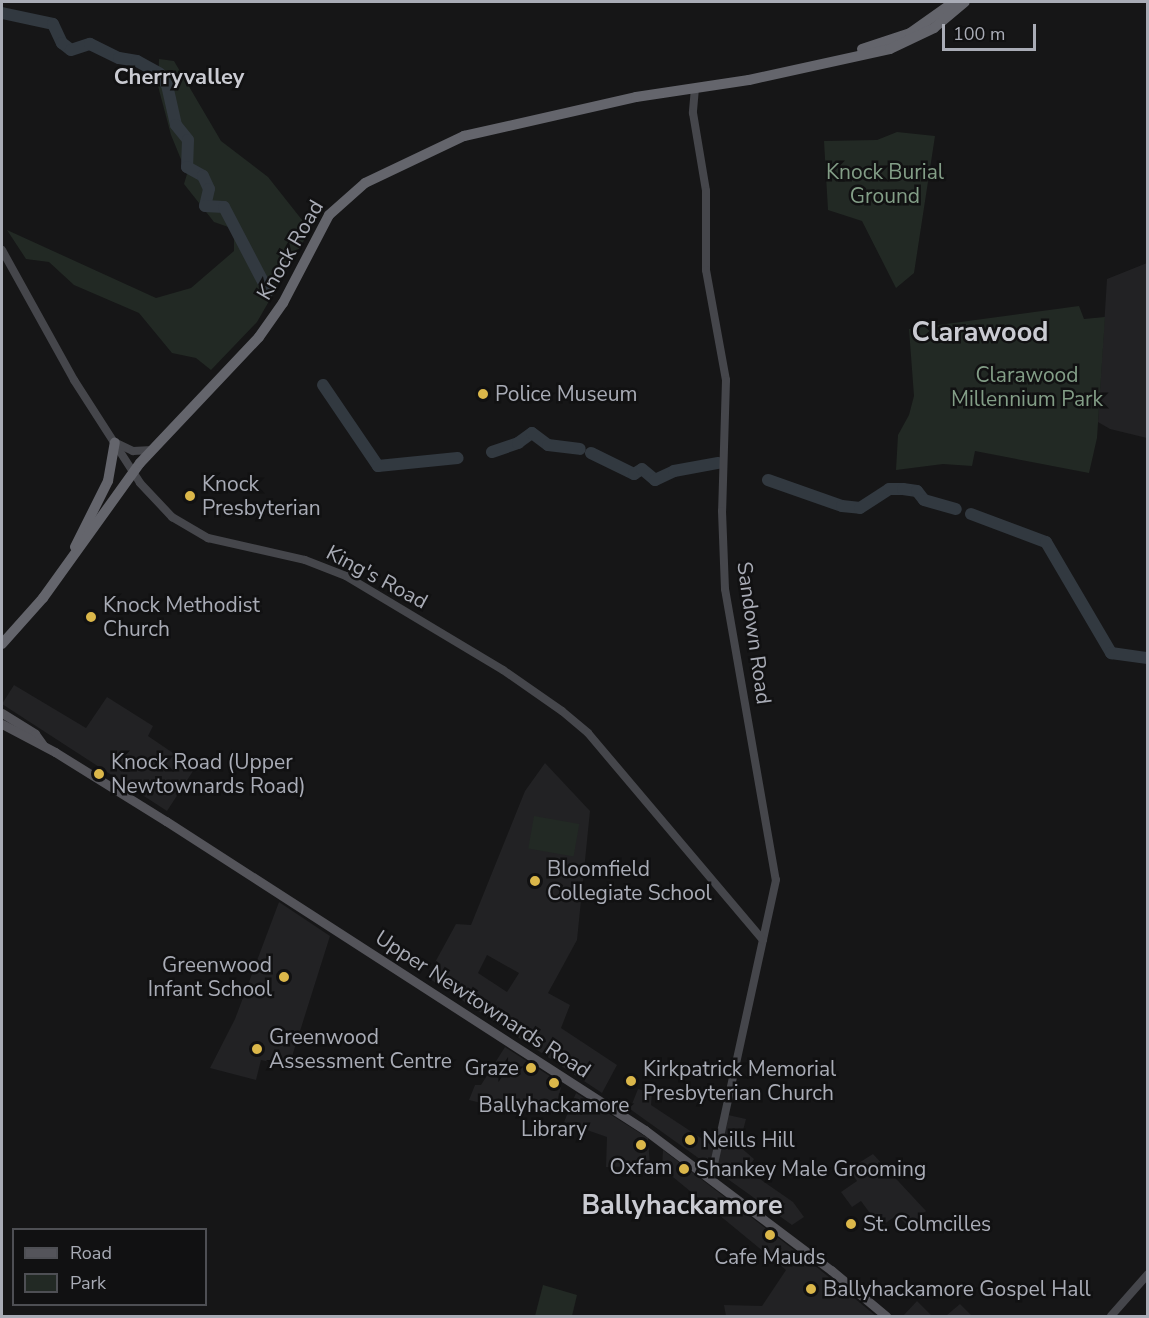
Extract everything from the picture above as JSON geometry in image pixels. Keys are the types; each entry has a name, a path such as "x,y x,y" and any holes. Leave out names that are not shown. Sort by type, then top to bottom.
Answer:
{"highway":[{"name":"Knock Road","path":"810,65 910,33 954,2"},
{"name":"Knock Road","path":"2,643 26,619 133,472 259,337 283,303 328,215 365,183 464,136 902,45 934,28 965,2"},
{"path":"74,556 75,543 111,472 115,443"}],"main road":[{"name":"Upper Newtownards Road","path":"2,713 35,734 43,745"},
{"name":"Upper Newtownards Road","path":"2,724 43,745 611,1108 711,1178 886,1317"}],"street":[{"name":"Sandown Road","path":"695,88 693,113 706,191 706,270 726,380 722,511 725,589 776,880 711,1178"},
{"name":"King's Road","path":"2,250 52,344 133,472 163,509 187,528 220,542 305,560 346,576 503,670 562,711 588,733 763,939"},
{"path":"115,443 133,451 152,450"},
{"path":"1111,1317 1148,1274"}],"shaded area":[{"path":"1147,263 1147,438 1110,429 1098,422 1107,279"},
{"path":"14,685 86,728 107,697 153,726 148,736 195,768 167,811 2,704"},
{"name":"Bloomfield Collegiate School","path":"545,763 590,811 577,940 548,993 570,1005 561,1028 617,1065 602,1093 427,977 456,924 471,925 525,791","holes":["487,955 519,973 507,992 478,973"]},
{"name":"Greenwood Infant School","path":"279,902 330,936 289,1066 261,1060 256,1080 210,1068 235,1019"},
{"path":"505,1047 562,1084 554,1113 508,1102 505,1109 469,1100 475,1085 481,1085"},
{"path":"638,1089 652,1093 651,1105 719,1150 728,1115 746,1119 739,1146 754,1159 747,1170 793,1202 804,1217 792,1225 630,1109"},
{"path":"576,1093 648,1138 650,1166 606,1167 607,1137 564,1122"},
{"path":"663,1150 819,1269 876,1316 726,1316 724,1305 762,1306 786,1270 662,1168"},
{"path":"873,1154 926,1211 909,1227 897,1215 880,1227 861,1201 852,1207 841,1192 857,1181 849,1169"},
{"path":"917,1301 932,1316 903,1316"},
{"path":"960,1304 972,1316 932,1316 947,1315"}],"green space":[{"path":"159,59 174,61 221,141 268,177 310,230 257,322 211,370 196,358 172,353 139,313 74,285 49,262 26,259 7,230 156,298 191,288 234,251 234,229 214,222 184,184 187,174 171,135 158,86"},
{"name":"Knock Burial Ground","path":"897,132 935,136 914,273 896,288 862,221 828,210 824,141 877,140"},
{"name":"Clarawood Millennium Park","path":"1079,306 1084,319 1105,317 1097,438 1089,473 975,451 972,466 943,464 896,470 898,435 909,415 914,396 909,329"},
{"path":"534,816 579,824 574,856 528,848"},
{"path":"543,1285 577,1295 572,1316 535,1316"}],"waterway":[{"path":"2,13 53,24 62,43 71,50 90,44 119,58 137,61 160,74 167,85 176,125 188,140 187,167 203,176 209,189 205,206 224,207 268,291"},
{"path":"323,385 378,466 458,458"},
{"path":"492,452 518,443 532,433 548,445 580,449"},
{"path":"591,453 634,474 642,469 655,480 674,471 718,463"},
{"path":"768,480 842,506 860,508 889,489 903,489 917,491 924,500 956,509"},
{"path":"971,514 1046,542 1111,653 1148,658"}],"place":[{"name":"Police Museum","path":"483,394"},
{"name":"Knock Presbyterian","path":"190,496"},
{"name":"Knock Methodist Church","path":"91,617"},
{"name":"Knock Road (Upper Newtownards Road)","path":"99,774"},
{"name":"Bloomfield Collegiate School","path":"535,881"},
{"name":"Greenwood Infant School","path":"284,977"},
{"name":"Greenwood Assessment Centre","path":"257,1049"},
{"name":"Graze","path":"531,1068"},
{"name":"Kirkpatrick Memorial Presbyterian Church","path":"631,1081"},
{"name":"Ballyhackamore Library","path":"554,1083"},
{"name":"Neills Hill","path":"690,1140"},
{"name":"Oxfam","path":"641,1145"},
{"name":"Shankey Male Grooming","path":"684,1169"},
{"name":"St. Colmcilles","path":"851,1224"},
{"name":"Cafe Mauds","path":"770,1235"},
{"name":"Ballyhackamore Gospel Hall","path":"811,1289"}],"district":[{"name":"Cherryvalley","path":"179,78"},
{"name":"Clarawood","path":"980,333"},
{"name":"Ballyhackamore","path":"682,1206"}]}
